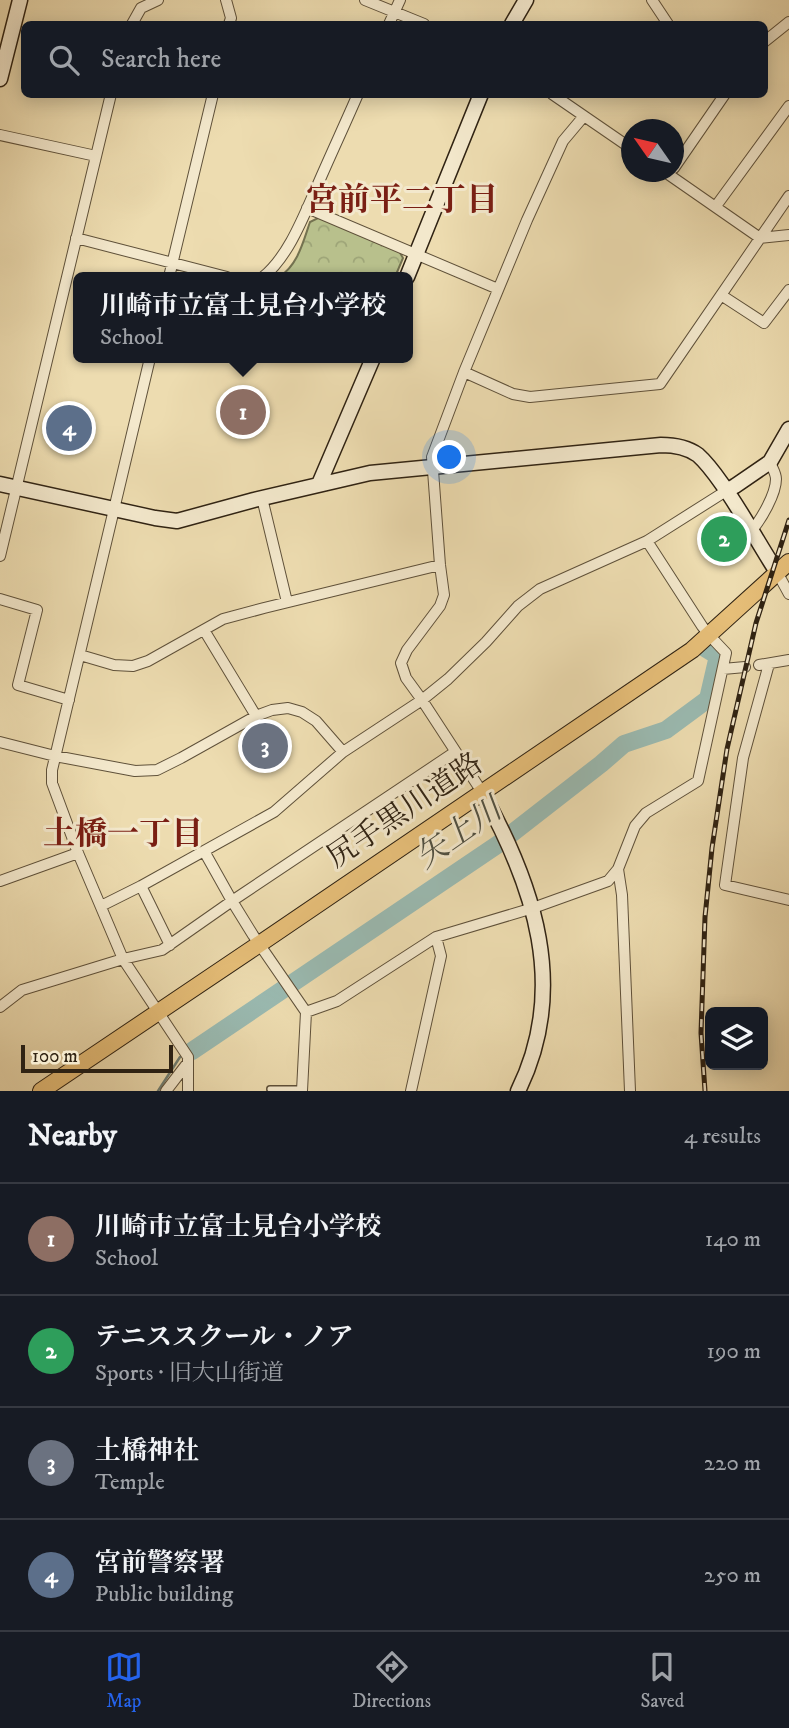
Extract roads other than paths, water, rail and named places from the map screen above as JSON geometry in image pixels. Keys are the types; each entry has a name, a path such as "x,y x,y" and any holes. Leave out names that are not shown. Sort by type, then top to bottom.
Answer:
{"main road":[{"name":"尻手黒川道路","path":"41,1091 692,650 783,567"}],"street":[{"path":"0,79 20,0"},
{"path":"134,21 141,8 158,0"},
{"path":"226,0 230,21"},
{"path":"365,0 417,21"},
{"path":"390,21 400,0"},
{"path":"514,21 526,0"},
{"path":"652,0 666,21"},
{"path":"768,40 789,22"},
{"path":"0,556 110,98"},
{"path":"170,272 212,98"},
{"path":"269,272 285,251 307,208 356,98"},
{"path":"409,272 479,98"},
{"path":"558,98 621,141"},
{"path":"684,151 722,98"},
{"path":"716,206 789,106"},
{"path":"518,1091 530,1062 543,1004 543,963 533,908 504,834 482,792 406,678 401,663 407,650 440,606 444,595 432,457 498,289 563,141 584,116"},
{"path":"0,135 96,156"},
{"path":"684,182 760,238 789,235"},
{"path":"464,372 513,394 530,397 660,384 789,196"},
{"path":"307,208 498,289"},
{"path":"76,239 206,272"},
{"path":"721,295 764,323 789,289"},
{"path":"149,363 55,756 52,783 123,959 188,1057 188,1091"},
{"path":"319,484 371,363"},
{"path":"100,906 274,812 343,752 422,700 448,679 518,606 540,589 647,541 736,486 770,462 789,429"},
{"path":"0,484 177,521 370,473 674,445 697,455 710,468 751,531 783,567 789,594"},
{"path":"751,531 766,508 776,482 770,462"},
{"path":"262,498 287,602"},
{"path":"306,1012 337,1001 436,937 533,908 608,881 618,869 635,826 646,813 698,781 726,653 709,635 647,541"},
{"path":"80,655 114,665 133,666 148,661 223,619 440,565"},
{"path":"0,599 37,610 18,685 69,700"},
{"path":"205,630 256,716"},
{"path":"789,660 764,665 743,758 725,885 789,900"},
{"path":"723,669 745,667"},
{"path":"0,742 55,756 135,771 157,770 256,716 288,708 302,712 316,722 343,752"},
{"path":"0,1007 22,990 162,950 455,752"},
{"path":"204,851 259,944 306,1012 302,1090"},
{"path":"0,881 78,853"},
{"path":"618,869 622,895 630,1091"},
{"path":"141,886 170,945"},
{"path":"411,1091 441,956 436,937"},
{"path":"166,1091 186,1065"}],"lane":[{"path":"270,1089 302,1090"}],"waterway":[{"name":"矢上川","path":"192,1051 497,845 624,744 666,730 708,699 718,656 705,648"},
{"path":"158,1091 180,1057"}],"railway":[{"path":"705,1091 701,1033 705,917 712,848 727,749 756,623 789,520"}],"place":[{"name":"川崎市立富士見台小学校","path":"243,412"},
{"name":"宮前警察署","path":"69,428"},
{"name":"テニススクール・ノア","path":"724,539"},
{"name":"土橋神社","path":"265,746"}],"district":[{"name":"宮前平二丁目","path":"402,201"},
{"name":"土橋一丁目","path":"123,835"}]}
